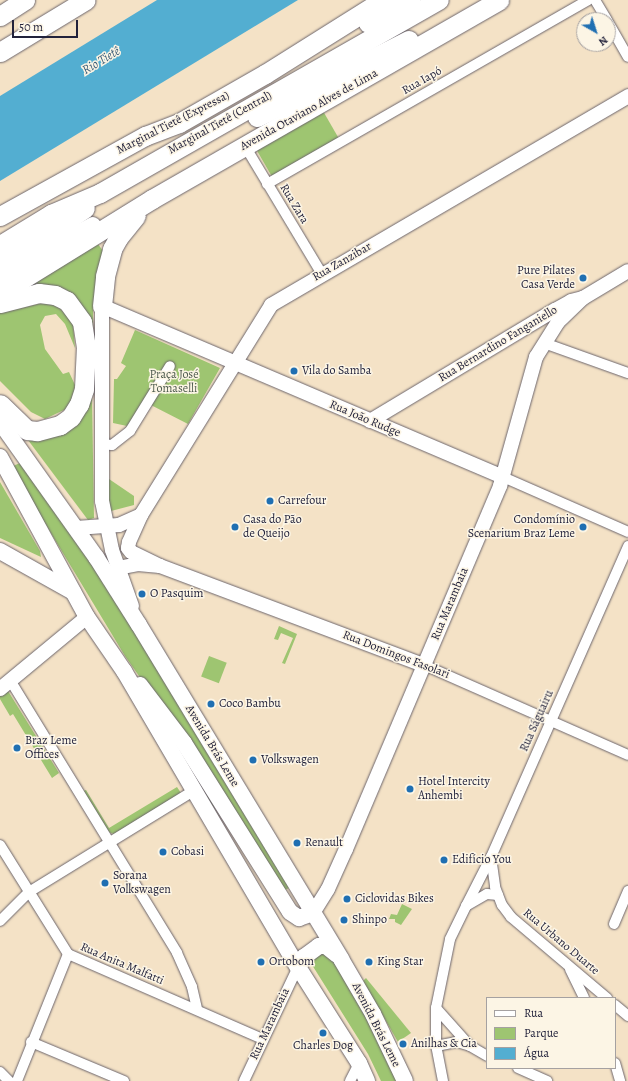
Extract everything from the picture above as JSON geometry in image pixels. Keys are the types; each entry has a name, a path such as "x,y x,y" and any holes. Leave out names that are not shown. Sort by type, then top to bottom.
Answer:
{"highway":[{"path":"0,16 25,0"},
{"path":"0,52 86,0"},
{"name":"Marginal Tietê (Expressa)","path":"0,216 145,136 179,123 265,74 383,0"},
{"path":"265,74 303,59 410,0"},
{"name":"Marginal Tietê (Central)","path":"0,245 51,214 100,193 162,156 439,0"},
{"path":"162,156 189,150 444,22 493,3"},
{"name":"Avenida Otaviano Alves de Lima","path":"0,293 152,200 493,3"},
{"path":"0,233 159,139 179,123"},
{"path":"0,265 78,213 100,193"},
{"path":"102,306 105,276 112,249 124,230 152,200"},
{"path":"0,303 39,293 55,295 67,301 82,322 86,346 84,389 79,404 71,417 60,425 36,432 27,430 0,404"}],"main road":[{"path":"0,276 96,224 120,219"},
{"name":"Avenida Brás Leme","path":"0,422 76,528 140,625 373,1014 405,1081"},
{"path":"0,457 87,617 124,671 193,791 298,967 359,1063 368,1081"},
{"path":"0,551 73,592"},
{"path":"124,671 144,689 184,742 290,912 299,918 313,913"},
{"path":"298,967 304,957 319,946 329,948 341,959"}],"street":[{"name":"Rua Iapó","path":"267,184 588,0"},
{"path":"595,0 602,12"},
{"path":"616,36 628,57"},
{"name":"Rua Zanzibar","path":"129,542 141,515 271,305 628,96"},
{"name":"Rua Zara","path":"245,146 322,274"},
{"name":"Rua Bernardino Fanganiello","path":"370,421 546,315 571,301 583,298 628,271"},
{"name":"Rua Marambaia","path":"313,913 328,889 503,477 536,357 558,322 583,298"},
{"path":"102,306 102,501 106,527 118,568 140,625"},
{"name":"Rua João Rudge","path":"102,306 628,532"},
{"path":"546,315 544,343 628,373"},
{"path":"101,444 112,445 130,431 170,366"},
{"path":"76,528 106,527 128,522 141,515"},
{"name":"Rua Domingos Fasolari","path":"129,542 128,548 133,554 160,566 424,666 628,754"},
{"name":"Rua Ságuairu","path":"443,1081 436,1046 436,1008 448,945 491,857 628,546"},
{"name":"Rua Domingos Fasolari","path":"118,568 138,564 160,566"},
{"path":"87,617 5,685 109,843 177,953 192,987 197,1009"},
{"path":"0,921 29,892 193,791"},
{"name":"Rua Anita Malfatti","path":"0,845 68,954 263,1039"},
{"name":"Rua Urbano Duarte","path":"491,857 495,887 502,905 520,926 604,997"},
{"path":"614,924 628,891"},
{"path":"466,906 488,894 498,895"},
{"path":"17,1081 31,1042 68,954"},
{"name":"Rua Marambaia","path":"244,1081 298,967"},
{"path":"570,967 584,997"},
{"path":"616,1006 628,1016"},
{"path":"436,1008 470,1046 486,1055"},
{"path":"31,1042 124,1081"},
{"path":"436,1046 446,1042 470,1046"},
{"path":"350,1081 359,1063"},
{"path":"616,1067 620,1081"},
{"path":"520,1069 547,1081"},
{"path":"0,1072 9,1081"}],"green space":[{"path":"323,111 340,140 273,179 256,150"},
{"path":"91,244 98,244 103,251 93,306 93,330 82,309 12,291"},
{"path":"46,302 58,306 73,323 75,348 65,324 56,314 45,316 40,325 45,349 63,374 69,372 75,385 73,398 66,409 45,419 31,412 0,381 0,313"},
{"name":"Praça José Tomaselli","path":"135,330 220,368 188,424 145,402 127,426 113,423 114,379 117,379 126,366 121,363"},
{"path":"89,397 92,397 94,518 88,520 28,440 30,435"},
{"path":"22,462 132,624 291,887 283,891 219,805 213,807 186,762 181,736 125,656 11,467"},
{"path":"109,479 134,496 134,505 111,511 105,487"},
{"path":"0,482 40,551 41,557 0,538"},
{"path":"279,626 297,634 285,664 282,663 293,638 281,633 278,640 274,639"},
{"path":"209,656 227,663 219,683 201,677"},
{"path":"8,691 59,773 52,778 13,714 10,716 0,699 0,694"},
{"path":"177,787 181,793 114,834 108,832 83,791 86,790 109,828"},
{"path":"402,904 412,909 401,925 395,922 395,919 389,919 391,914 397,915"},
{"path":"322,939 363,1011 400,1081 381,1081 368,1054 302,949"},
{"path":"366,978 411,1033 398,1042 363,981"}],"water":[{"name":"Rio Tietê","path":"157,0 298,0 0,181 0,96"}],"place":[{"name":"Pure Pilates Casa Verde","path":"583,278"},
{"name":"Vila do Samba","path":"294,371"},
{"name":"Carrefour","path":"270,501"},
{"name":"Casa do Pão de Queijo","path":"235,527"},
{"name":"Condomínio Scenarium Braz Leme","path":"583,527"},
{"name":"O Pasquim","path":"142,594"},
{"name":"Coco Bambu","path":"211,704"},
{"name":"Braz Leme Offices","path":"17,748"},
{"name":"Volkswagen","path":"253,760"},
{"name":"Hotel Intercity Anhembi","path":"410,789"},
{"name":"Renault","path":"297,843"},
{"name":"Cobasi","path":"163,852"},
{"name":"Edifício You","path":"444,860"},
{"name":"Sorana Volkswagen","path":"105,883"},
{"name":"Ciclovidas Bikes","path":"347,899"},
{"name":"Shinpo","path":"344,920"},
{"name":"Ortobom","path":"261,962"},
{"name":"King Star","path":"369,962"},
{"name":"Charles Dog","path":"323,1033"},
{"name":"Anilhas & Cia","path":"403,1044"}]}
